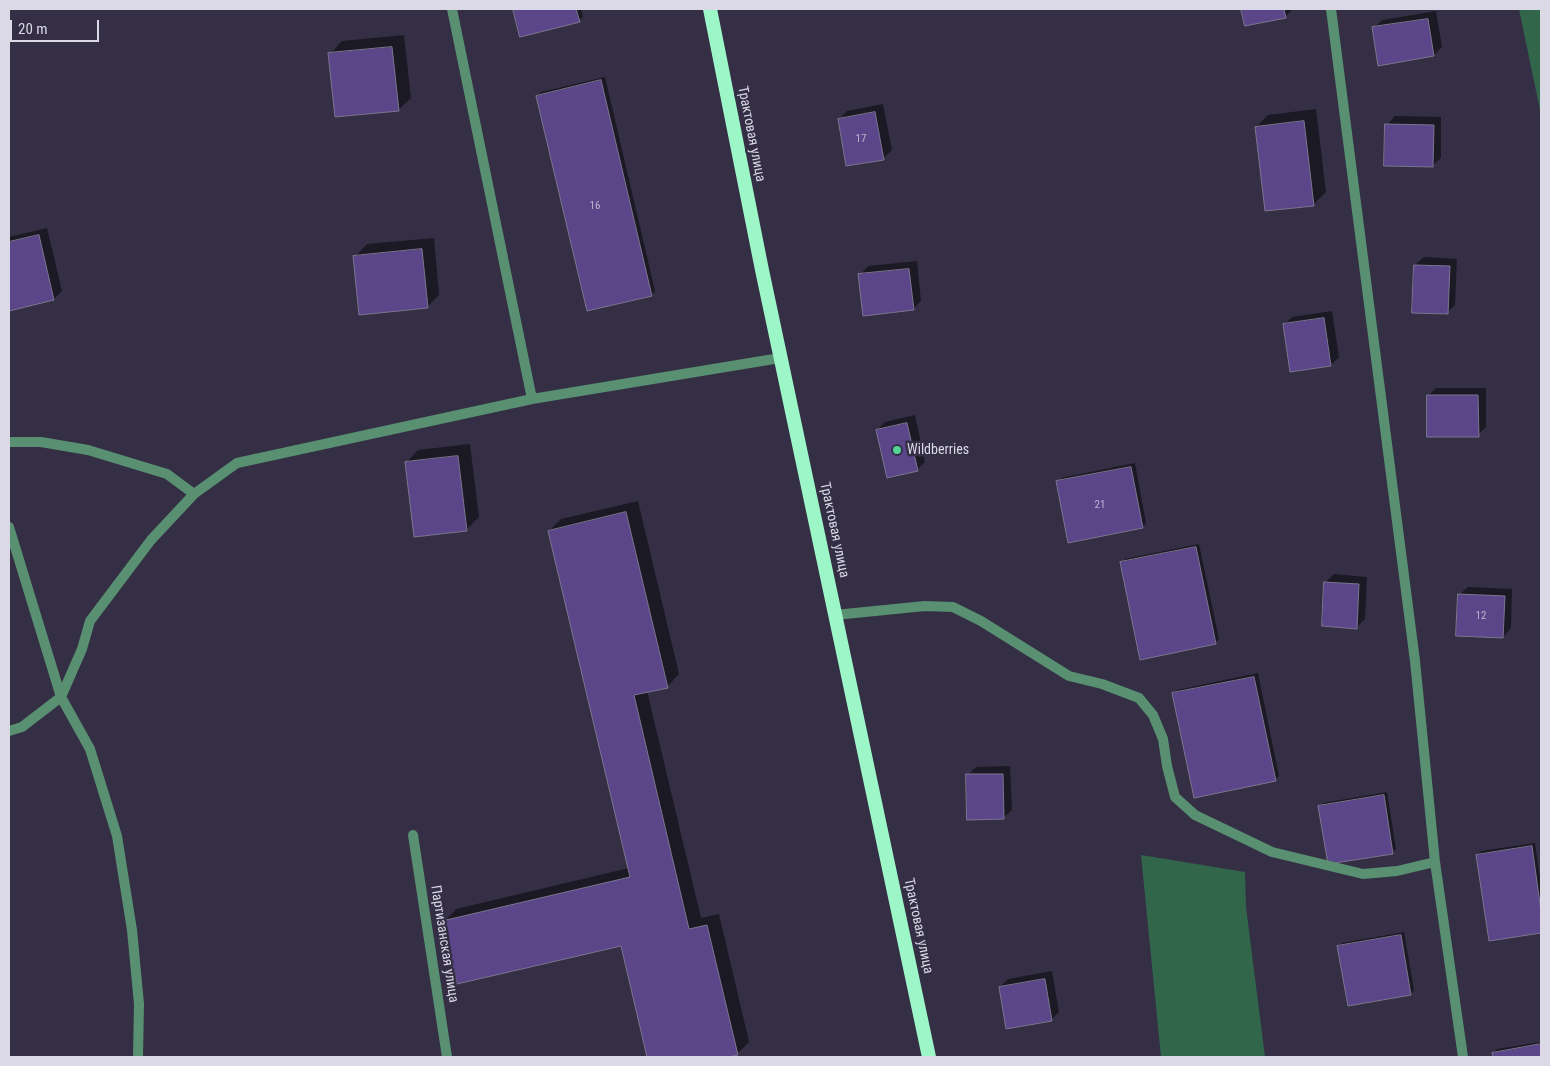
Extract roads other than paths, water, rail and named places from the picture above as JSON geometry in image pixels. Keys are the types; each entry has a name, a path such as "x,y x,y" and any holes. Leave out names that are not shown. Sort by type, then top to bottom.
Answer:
{"highway":[{"name":"Трактовая улица","path":"710,9 780,358 929,1057"}],"street":[{"path":"452,9 532,399"},
{"path":"1331,9 1415,661 1435,862 1463,1057"},
{"path":"9,732 22,727 61,697 82,649 90,621 151,540 194,494 236,463 532,399 780,358"},
{"path":"9,442 41,442 88,450 167,474 194,494"},
{"path":"9,527 61,697 90,749 117,836 132,930 139,1004 138,1057"},
{"path":"835,615 925,606 953,607 981,621 1069,676 1102,684 1139,698 1153,715 1163,739 1167,766 1175,797 1196,815 1272,852 1363,874 1397,871 1435,862"},
{"name":"Партизанская улица","path":"413,835 447,1057"}],"place":[{"name":"Wildberries","path":"897,450"}]}
